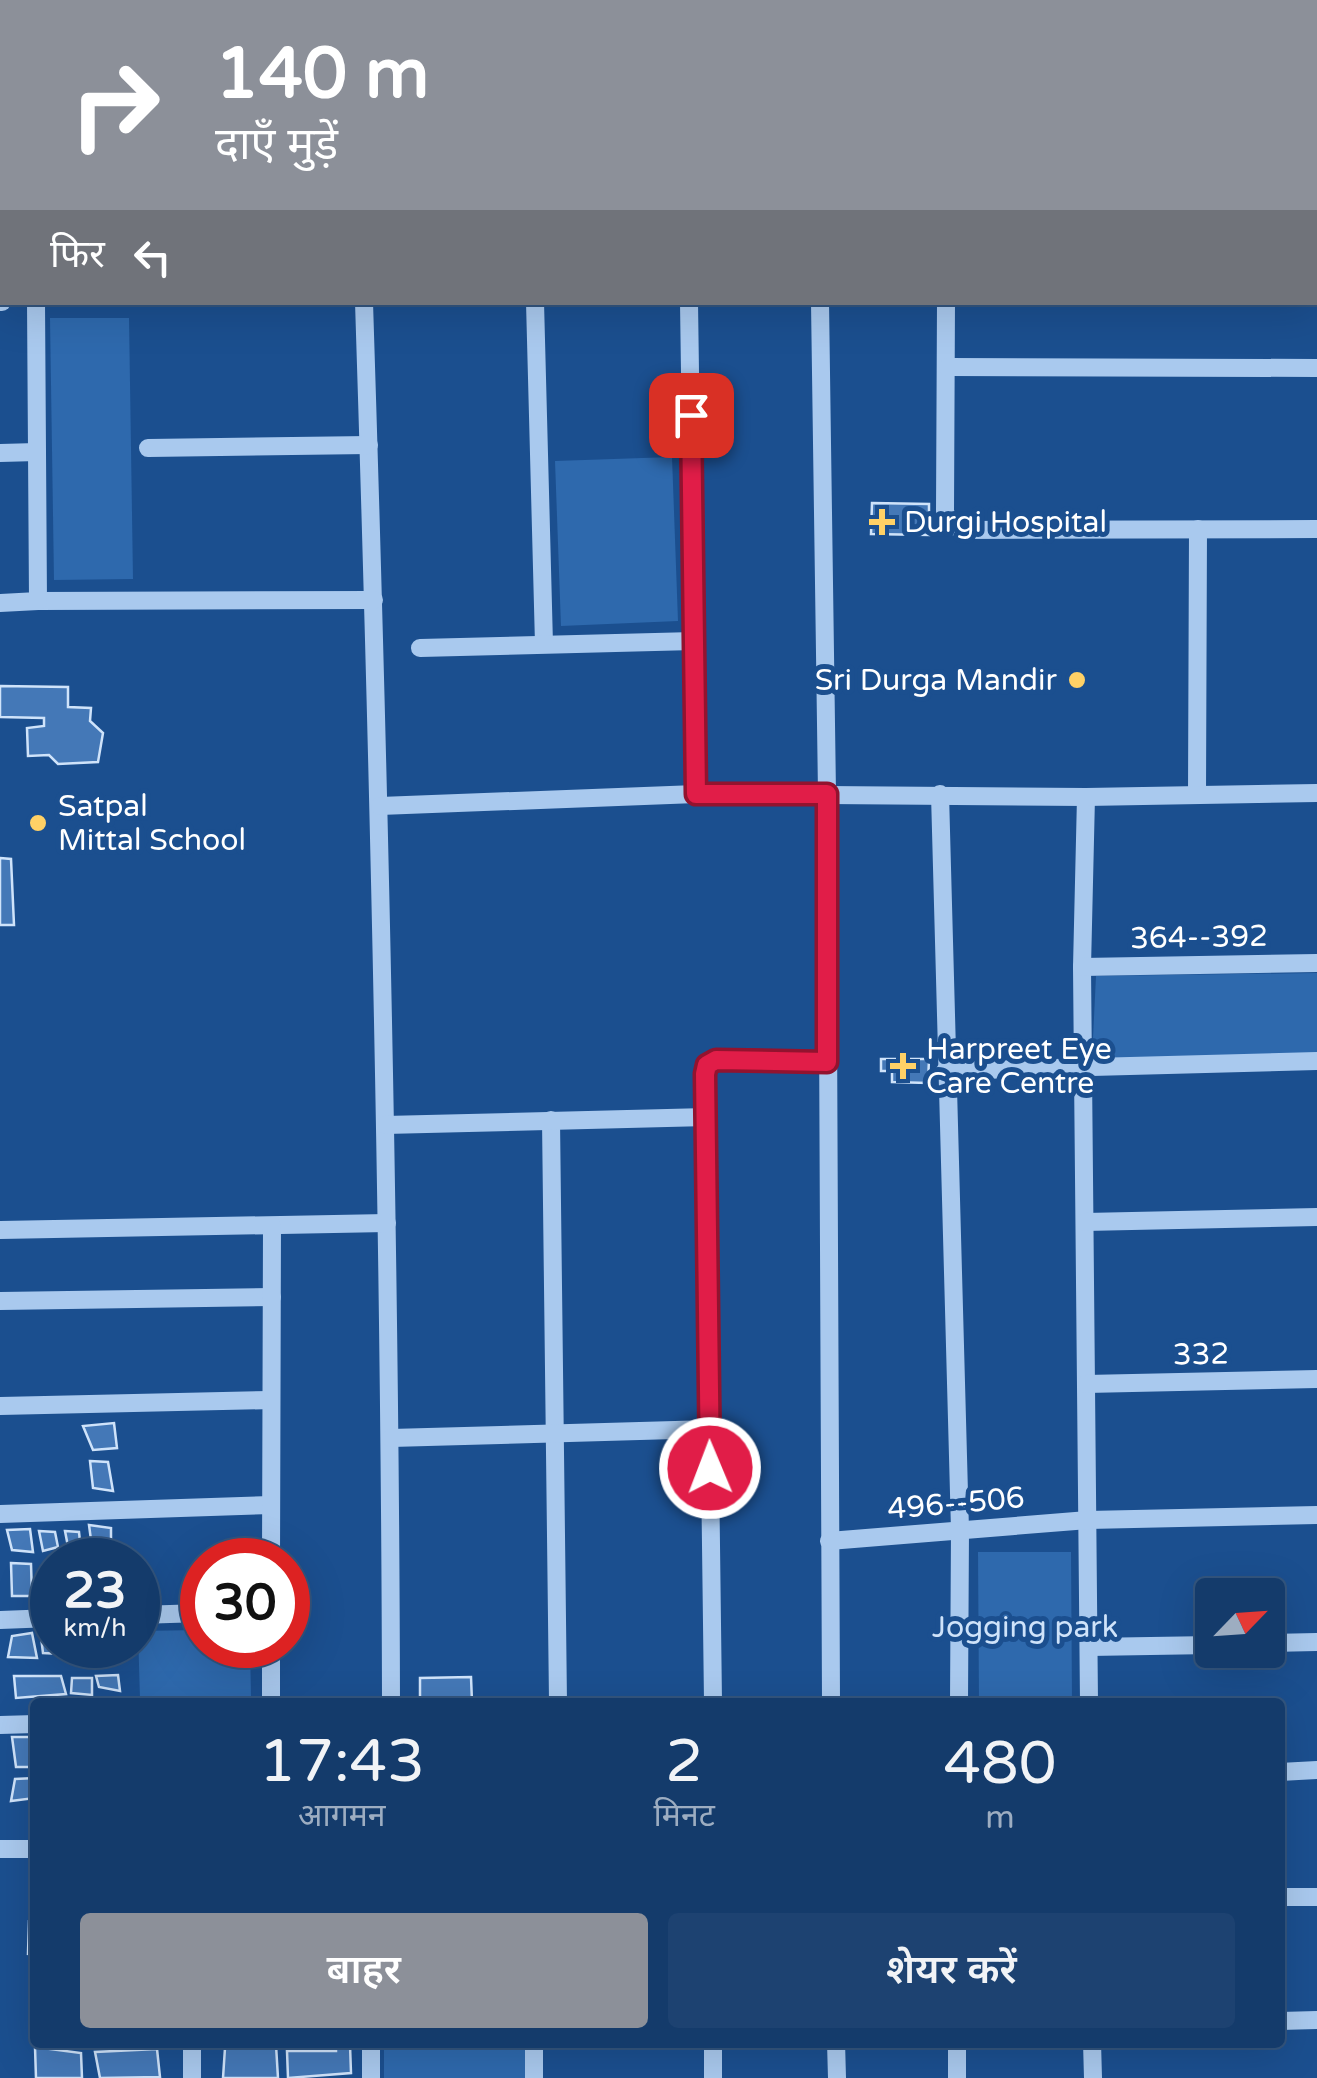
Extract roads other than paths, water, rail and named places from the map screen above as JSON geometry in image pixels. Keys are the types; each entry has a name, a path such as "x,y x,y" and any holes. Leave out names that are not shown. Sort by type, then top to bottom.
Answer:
{"street":[{"path":"36,305 38,601"},
{"path":"364,305 380,806 391,1438 391,1698"},
{"path":"535,305 544,644"},
{"path":"689,305 696,794"},
{"path":"820,305 832,1698"},
{"path":"946,305 945,512 954,528 1317,528"},
{"path":"948,367 1317,368"},
{"path":"148,448 369,445"},
{"path":"0,453 37,452"},
{"path":"1197,796 1198,529"},
{"path":"0,603 374,600"},
{"path":"420,648 694,641"},
{"path":"380,806 696,794 1086,798 1317,793"},
{"path":"940,794 960,1530 959,1698"},
{"path":"1086,798 1082,967 1089,1698"},
{"name":"364--392","path":"1082,967 1317,963"},
{"path":"713,1698 705,1074 707,1065 716,1060 827,1062"},
{"path":"946,1072 1317,1061"},
{"path":"385,1125 707,1117"},
{"path":"551,1120 558,1698"},
{"path":"1085,1222 1317,1217"},
{"path":"0,1230 387,1222"},
{"path":"271,1538 272,1226"},
{"path":"0,1301 272,1297"},
{"name":"332","path":"1086,1384 1317,1378"},
{"path":"0,1406 272,1400"},
{"path":"391,1438 710,1429"},
{"path":"0,1514 271,1506"},
{"name":"496--506","path":"829,1541 1088,1520 1317,1515"},
{"path":"0,1620 30,1619"},
{"path":"1285,1643 1317,1642"},
{"path":"1089,1647 1195,1644"},
{"path":"271,1668 271,1698"},
{"path":"0,1725 30,1724"},
{"path":"1285,1772 1317,1770"},
{"path":"0,1849 30,1848"},
{"path":"1285,1898 1317,1897"},
{"path":"1285,2021 1317,2020"},
{"path":"192,2048 192,2078"},
{"path":"371,2048 372,2078"},
{"path":"534,2048 534,2078"},
{"path":"712,2048 713,2078"},
{"path":"836,2048 837,2078"},
{"path":"957,2048 957,2078"},
{"path":"1092,2048 1092,2078"}],"place":[{"name":"Durgi Hospital","path":"882,522"},
{"name":"Sri Durga Mandir","path":"1077,680"},
{"name":"Satpal Mittal School","path":"38,823"},
{"name":"Harpreet Eye Care Centre","path":"903,1066"}],"park label":[{"name":"Jogging park","path":"1025,1627"}]}
